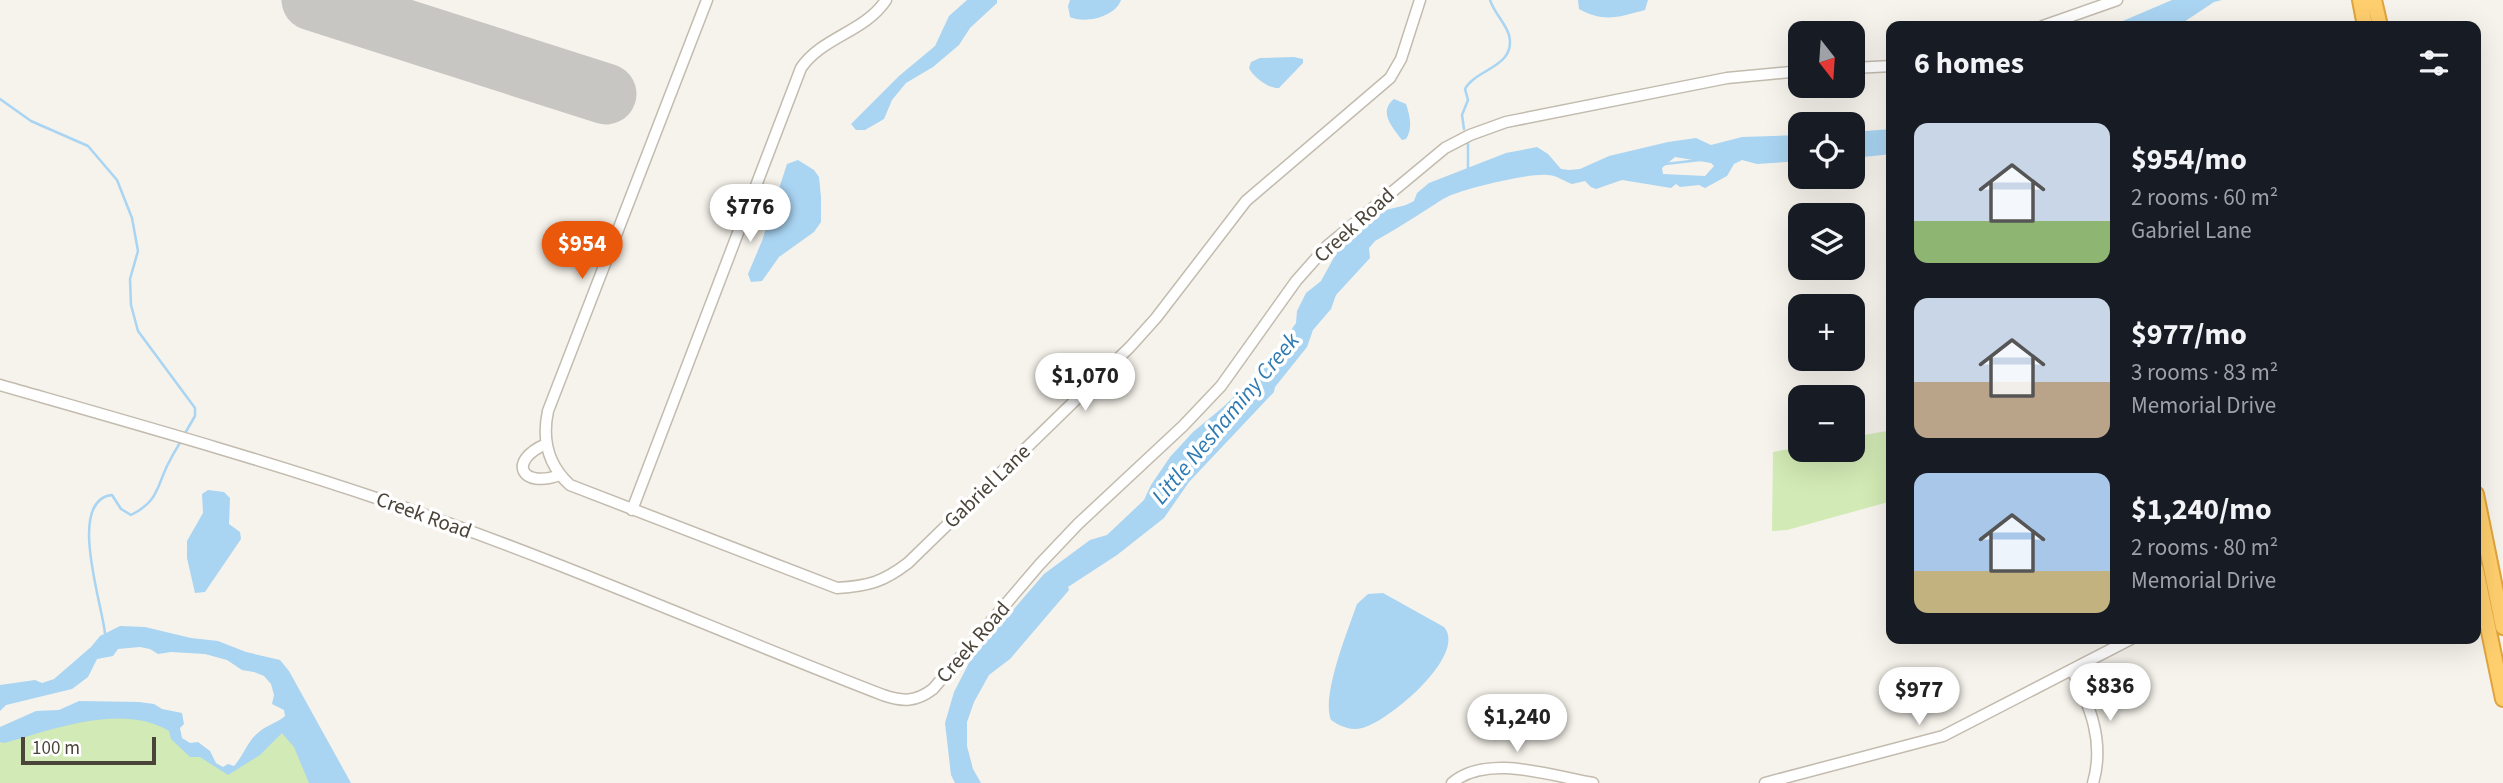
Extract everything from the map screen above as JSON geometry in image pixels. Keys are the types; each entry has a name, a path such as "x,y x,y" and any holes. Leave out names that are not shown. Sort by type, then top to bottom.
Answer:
{"highway":[{"path":"2360,0 2364,21"},
{"path":"2374,0 2378,21"},
{"path":"2481,518 2503,626"},
{"path":"2481,593 2503,699"}],"street":[{"path":"546,444 527,454 523,462 523,470 528,477 538,481 560,475 546,444 548,411 707,0"},
{"path":"632,510 801,68 815,52 870,19 886,0"},
{"name":"Gabriel Lane","path":"560,475 570,485 837,588 872,584 887,579 908,563 1130,347 1156,318 1246,201 1390,78 1401,59 1420,0"},
{"path":"2057,21 2117,0"},
{"path":"1866,67 1886,66"},
{"name":"Creek Road","path":"0,385 388,501 890,698 912,700 933,689 1069,534 1203,407 1236,368 1296,281 1327,246 1445,148 1469,135 1506,121 1727,78 1788,72"},
{"path":"1765,783 1943,736 2121,644"},
{"path":"2072,670 2087,700 2097,737 2099,764 2093,783"},
{"path":"1452,783 1475,770 1494,767 1593,783"}],"green space":[{"path":"1886,431 1886,503 1787,530 1772,531 1773,452 1788,449 1788,462 1865,462 1865,435"},
{"path":"79,713 159,718 189,748 227,772 283,729 322,783 0,783 0,735"}],"water":[{"path":"967,0 997,0 997,3 970,28 959,45 933,67 906,83 892,100 884,119 865,130 856,130 851,124 899,76 935,46 949,16"},
{"path":"1070,0 1121,0 1113,11 1106,15 1083,20 1070,17"},
{"path":"1578,0 1648,0 1645,10 1604,17 1579,9"},
{"path":"2172,0 2222,0 2214,2 2186,21 2123,21"},
{"path":"1260,58 1303,59 1303,63 1279,88 1262,82 1249,68 1251,62"},
{"path":"1394,99 1406,104 1410,117 1408,135 1402,140 1388,120 1387,109"},
{"path":"1886,129 1886,155 1865,157 1865,131"},
{"path":"1788,135 1788,162 1757,164 1742,160 1734,164 1727,176 1705,188 1699,185 1680,187 1676,184 1671,188 1622,180 1596,189 1585,181 1572,184 1551,175 1510,179 1451,195 1375,241 1369,248 1370,258 1336,295 1331,309 1313,330 1307,347 1275,387 1274,392 1189,482 1164,518 1117,555 1068,587 1069,590 1010,659 989,675 974,702 967,722 967,746 973,769 981,783 955,783 951,775 945,723 954,692 971,659 1044,574 1090,540 1107,535 1144,500 1170,457 1193,432 1245,386 1278,349 1296,323 1297,311 1306,293 1321,281 1337,252 1357,230 1382,211 1414,201 1417,193 1429,183 1506,153 1537,147 1548,154 1561,169 1569,170 1580,169 1609,156 1668,142 1696,138 1711,145 1742,137","holes":["1675,157 1711,163 1714,166 1705,176 1663,174 1662,168"]},
{"path":"798,160 814,170 819,177 821,222 814,232 779,257 762,281 751,282 748,274 762,241 787,164"},
{"path":"208,490 224,492 230,498 229,524 240,532 241,539 205,592 195,593 187,558 187,541 203,513 202,494"},
{"path":"1383,593 1444,627 1448,639 1445,654 1422,686 1389,714 1362,728 1345,727 1331,720 1329,709 1332,680 1357,604 1368,594"},
{"path":"120,626 145,627 191,638 218,641 246,652 280,660 289,671 351,783 309,783 294,747 282,733 260,755 228,775 200,757 190,757 171,739 169,731 130,719 88,721 5,743 0,742 0,727 36,711 59,710 79,701 139,702 182,713 182,738 190,743 198,742 210,751 216,763 223,767 228,764 234,766 255,735 285,716 284,710 272,704 274,695 271,684 264,676 205,654 158,654 140,647 118,649 113,656 97,659 88,677 72,689 6,705 0,711 0,685 35,680 42,683 54,679 100,636"}],"waterway":[{"path":"1464,129 1462,115 1468,100 1465,89 1470,82 1501,61 1510,46 1507,30 1490,0"},
{"path":"0,99 31,121 88,146 117,180 132,218 138,251 130,279 131,305 138,331 195,408 195,416 184,435"},
{"path":"1468,144 1468,168"},
{"name":"Little Neshaminy Creek","path":"1665,164 1700,160"},
{"path":"105,634 90,556 91,515 98,501 112,495 121,509 131,515 140,510 155,495 181,441"}],"runway":[{"path":"312,0 606,94"}]}
